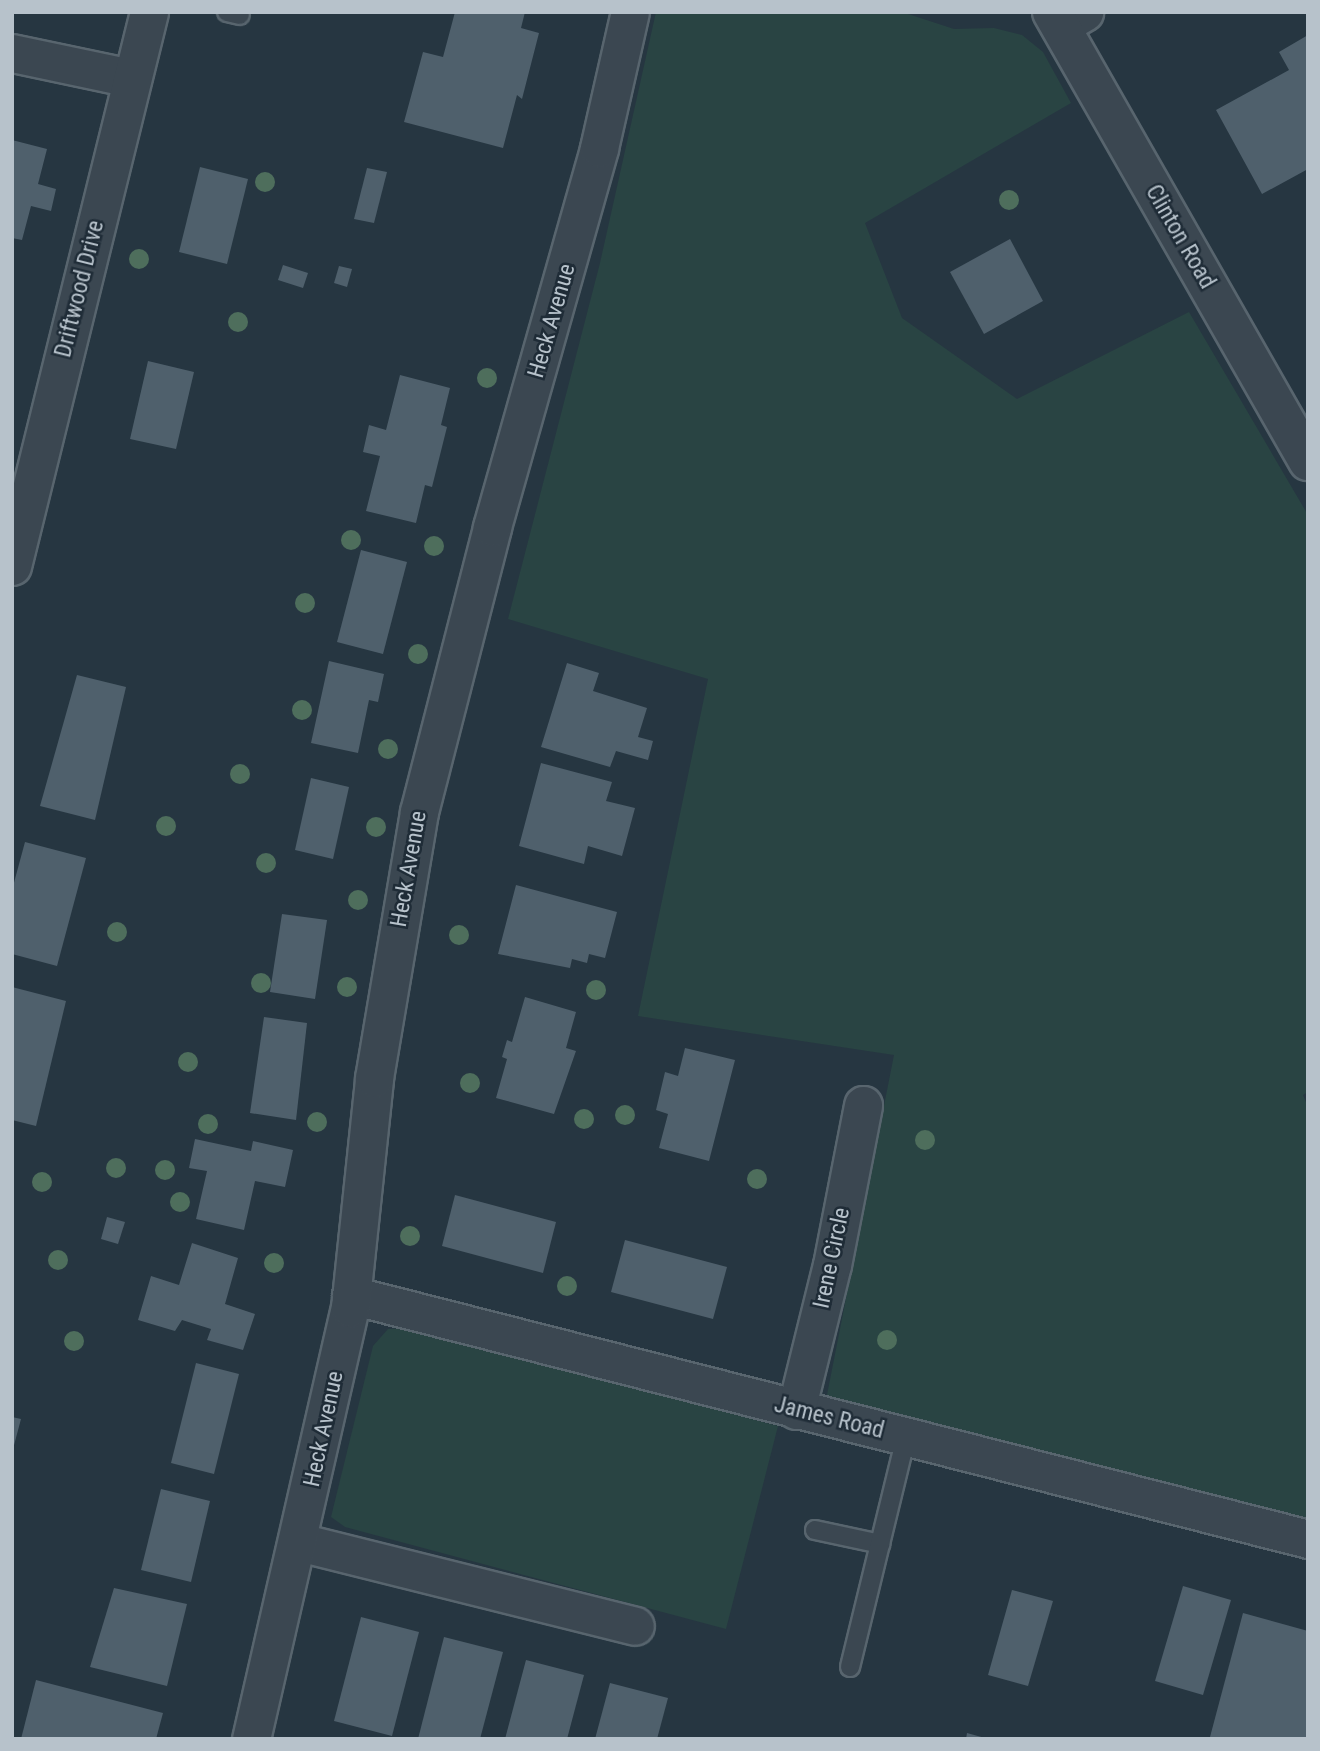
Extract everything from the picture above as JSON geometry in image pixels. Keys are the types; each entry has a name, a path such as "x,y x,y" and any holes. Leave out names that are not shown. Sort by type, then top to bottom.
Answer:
{"street":[{"name":"Driftwood Drive","path":"12,566 149,12"},
{"name":"Heck Avenue","path":"251,1739 299,1542 351,1295 374,1078 419,812 492,527 593,172 629,12"},
{"name":"Clinton Road","path":"1065,17 1308,461"},
{"path":"12,52 131,78"},
{"name":"Irene Circle","path":"796,1410 832,1265 863,1105"},
{"name":"James Road","path":"351,1295 1308,1539"},
{"path":"299,1542 635,1626"}],"lane":[{"path":"850,1667 906,1437"},
{"path":"815,1530 881,1544"}],"green space":[{"path":"656,12 902,12 954,29 994,28 1022,35 1043,52 1071,103 865,223 902,318 1017,399 1189,312 1308,515 1308,1092 1303,1095 1308,1107 1308,1530 826,1400 894,1055 638,1016 708,679 508,619 600,263"},
{"path":"409,1328 778,1426 726,1629 345,1527 331,1517 373,1346 388,1329"}],"building":[{"path":"455,12 525,12 521,28 539,33 522,99 517,95 503,148 404,122 423,52 443,57"},
{"path":"1308,35 1308,169 1262,194 1216,110 1289,70 1279,52"},
{"path":"12,140 47,149 38,184 56,189 51,211 31,206 22,240 12,238"},
{"path":"200,167 248,179 227,264 179,252"},
{"path":"367,168 387,172 374,223 354,219"},
{"path":"1010,239 1043,301 984,334 950,272"},
{"path":"283,265 308,273 303,288 278,280"},
{"path":"339,266 352,269 347,287 334,283"},
{"path":"148,361 194,372 176,449 130,439"},
{"path":"400,375 450,388 441,425 447,427 432,487 425,485 416,523 366,511 380,456 363,452 369,425 386,430"},
{"path":"361,550 407,562 383,654 337,642"},
{"path":"329,661 384,674 378,702 369,700 358,753 311,743"},
{"path":"567,663 599,673 593,691 647,708 638,737 653,741 648,760 616,751 610,767 541,747"},
{"path":"77,675 126,687 95,820 40,806"},
{"path":"541,763 612,782 606,801 635,808 622,856 588,846 584,864 519,846"},
{"path":"311,778 349,787 333,859 295,850"},
{"path":"25,842 86,858 57,966 12,954 12,890"},
{"path":"516,885 617,912 605,958 589,954 587,963 572,959 570,968 498,954"},
{"path":"282,914 327,920 315,999 270,992"},
{"path":"12,987 66,1001 36,1126 12,1120"},
{"path":"525,997 576,1012 566,1048 576,1051 554,1114 496,1098 507,1059 502,1057 507,1040 512,1042"},
{"path":"264,1017 307,1023 296,1120 250,1113"},
{"path":"685,1048 735,1060 709,1161 659,1148 668,1114 656,1110 665,1072 678,1076"},
{"path":"195,1139 251,1151 253,1141 293,1150 285,1187 255,1181 244,1230 196,1219 207,1171 189,1168"},
{"path":"455,1195 556,1222 543,1273 442,1246"},
{"path":"107,1217 125,1222 118,1244 101,1239"},
{"path":"625,1240 727,1267 713,1319 611,1292"},
{"path":"192,1243 238,1258 225,1304 255,1314 243,1350 207,1340 211,1329 182,1320 175,1331 138,1320 151,1276 179,1285"},
{"path":"196,1363 239,1374 214,1474 171,1463"},
{"path":"12,1417 21,1419 13,1449 12,1449"},
{"path":"161,1489 210,1501 191,1582 141,1570"},
{"path":"1183,1586 1231,1600 1203,1695 1155,1681"},
{"path":"114,1588 187,1604 167,1686 90,1667"},
{"path":"1012,1590 1053,1601 1028,1686 988,1675"},
{"path":"1243,1613 1308,1631 1308,1739 1210,1737"},
{"path":"361,1617 419,1632 392,1736 334,1721"},
{"path":"444,1637 503,1652 480,1739 418,1739"},
{"path":"526,1660 584,1675 567,1739 505,1739"},
{"path":"36,1680 163,1713 156,1739 21,1739"},
{"path":"610,1683 668,1698 657,1739 595,1739"},
{"path":"967,1733 985,1738 985,1739 966,1739"}]}
